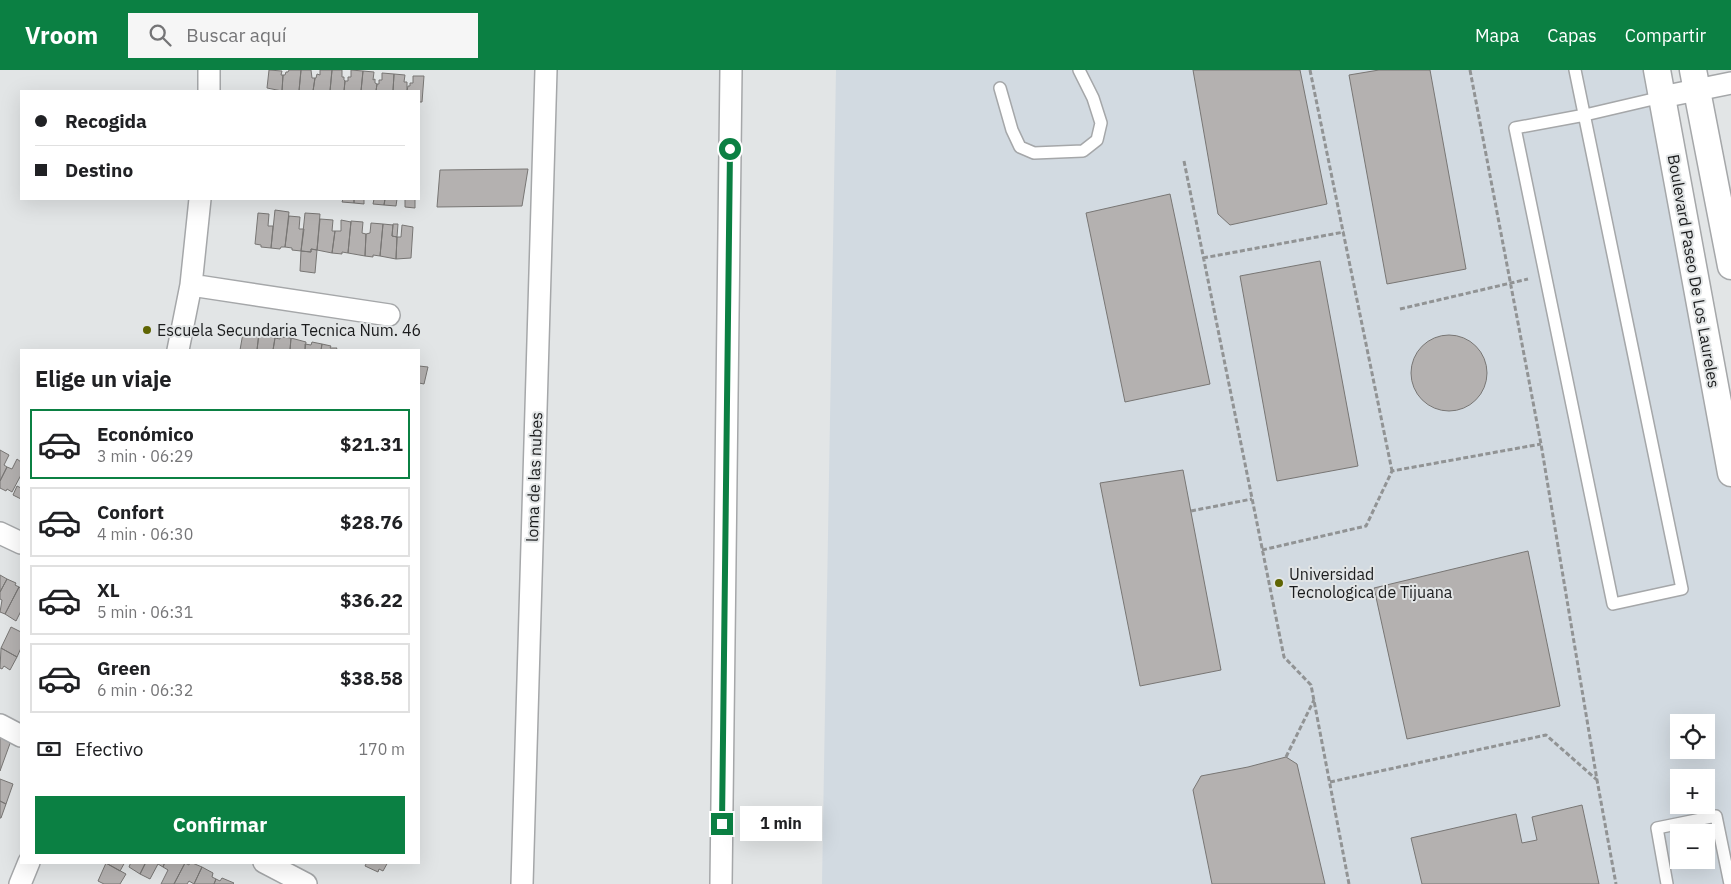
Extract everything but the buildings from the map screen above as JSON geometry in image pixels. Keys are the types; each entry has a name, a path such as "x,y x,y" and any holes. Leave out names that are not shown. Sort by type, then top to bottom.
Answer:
{"street":[{"path":"209,70 209,90"},
{"name":"loma de las nubes","path":"522,884 546,70"},
{"path":"721,884 731,70"},
{"name":"Boulevard Paseo De Los Laureles","path":"1656,70 1731,473"},
{"path":"1694,80 1731,266"},
{"path":"1662,97 1694,80 1731,82"},
{"path":"178,349 191,284 200,200"},
{"path":"191,284 389,315"},
{"path":"0,533 20,543"},
{"path":"0,725 20,735"},
{"path":"20,884 28,864"},
{"path":"268,864 306,884"}],"lane":[{"path":"1000,88 1012,130 1020,147 1034,153 1083,151 1097,140 1102,123 1093,98 1078,70"},
{"path":"1575,70 1585,115 1682,589 1612,604 1515,128 1585,115 1662,97"},
{"path":"1667,884 1657,828 1716,816 1729,869 1730,884"}],"path":[{"path":"1262,550 1366,526 1392,471 1310,70"},
{"path":"1470,70 1541,444 1616,884"},
{"path":"1184,161 1284,658 1311,685 1349,884"},
{"path":"1203,258 1344,232"},
{"path":"1400,309 1545,275"},
{"path":"1392,471 1541,444"},
{"path":"1191,511 1252,499"},
{"path":"1286,757 1314,699"},
{"path":"1330,782 1546,735 1597,780"}],"shaded area":[{"name":"Universidad Tecnologica de Tijuana","path":"836,70 1659,70 1731,444 1731,884 822,884"}],"place":[{"name":"Escuela Secundaria Tecnica Num. 46","path":"147,330"},
{"name":"Universidad Tecnologica de Tijuana","path":"1279,583"}],"route":[{"path":"722,824 730,149"}]}
